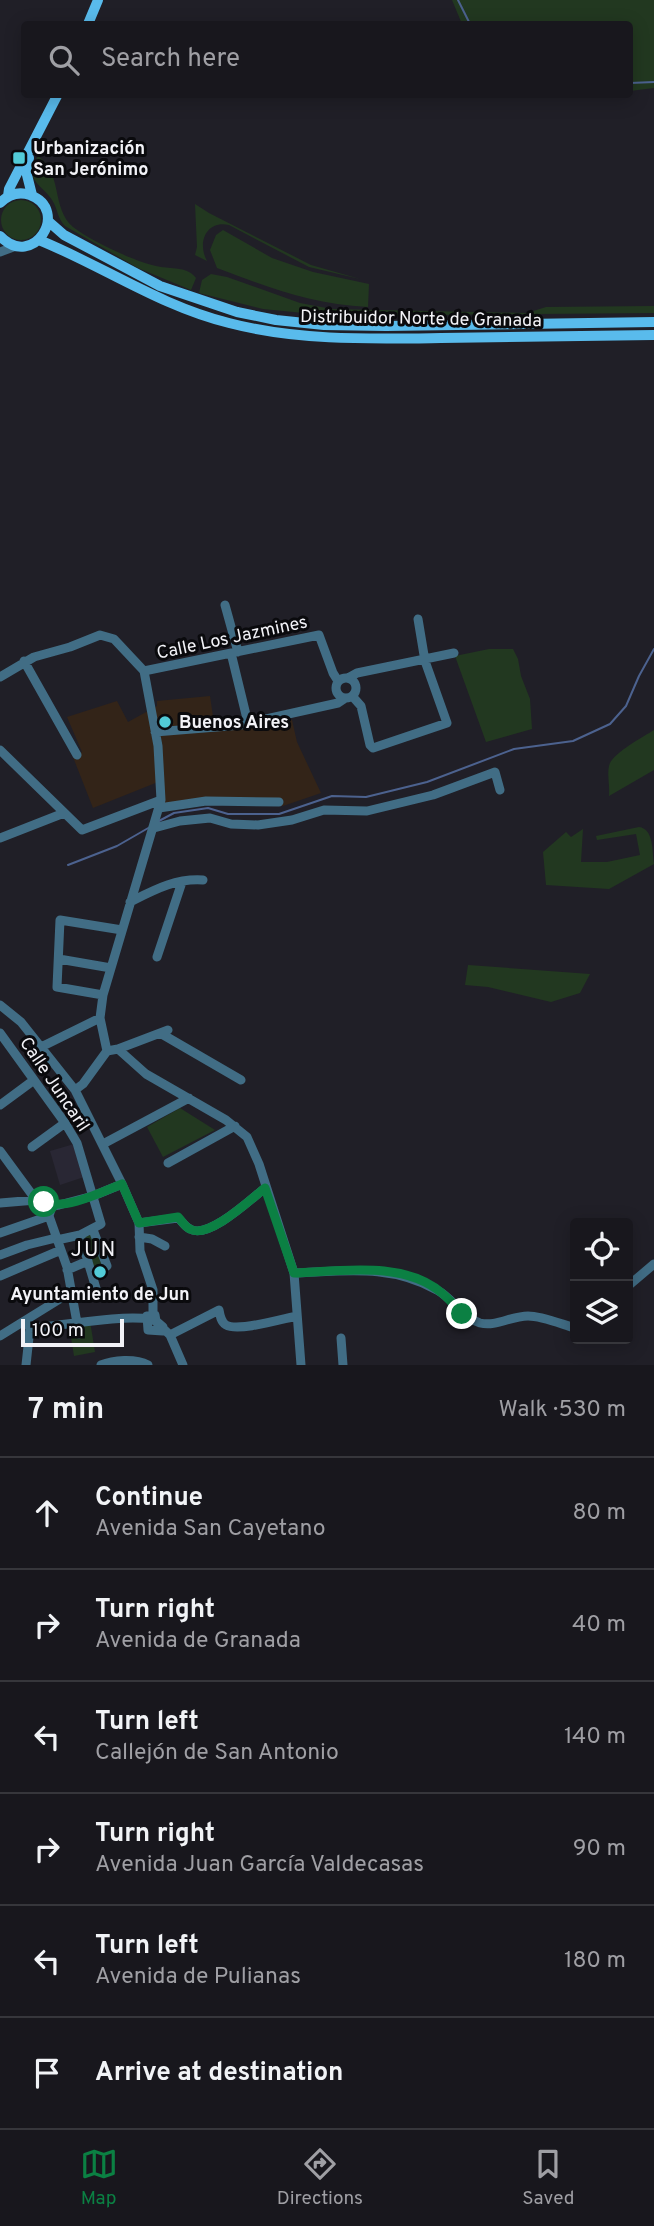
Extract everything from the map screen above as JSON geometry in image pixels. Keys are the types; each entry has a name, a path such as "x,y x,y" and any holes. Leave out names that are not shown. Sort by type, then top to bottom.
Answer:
{"main road":[{"path":"89,21 99,0"},
{"path":"32,195 26,171 29,155 56,98"},
{"path":"3,200 29,155"},
{"path":"0,236 9,244 24,246 39,240 48,221 44,206 32,195 24,193 3,200"},
{"name":"Distribuidor Norte de Granada","path":"48,221 64,235 160,286 216,306 276,320 324,325 386,326 654,322"},
{"name":"Distribuidor Norte de Granada","path":"39,240 155,298 228,323 272,332 323,337 389,338 654,335"}],"street":[{"path":"0,251 16,246"},
{"path":"225,606 248,723 338,703 355,693 354,683 348,678"},
{"path":"418,619 425,660 447,723 373,748 370,746 360,706 339,694 338,681 357,673 425,660 454,653"},
{"path":"0,677 24,662 96,635 104,635 117,641 144,671 155,732 160,804 103,995 100,1018 107,1051"},
{"name":"Calle Los Jazmines","path":"144,671 319,635 338,681"},
{"path":"24,662 77,755"},
{"path":"155,732 241,726"},
{"path":"0,750 82,830 160,804 205,801 279,802"},
{"path":"154,828 180,821 210,818 231,824 258,825 292,820 324,810 367,811 433,795 495,772 500,790"},
{"path":"1,836 64,813"},
{"path":"130,902 166,884 191,879 204,880"},
{"path":"157,957 182,882"},
{"path":"103,995 58,987 60,920 122,930"},
{"path":"58,959 111,968"},
{"path":"0,1004 21,1022 75,1090 122,1184 139,1223 140,1251 153,1290 148,1331 166,1332 219,1310 221,1320 227,1325 237,1327 297,1316"},
{"path":"41,1047 100,1018"},
{"path":"75,1090 83,1084 107,1051 164,1031 241,1080"},
{"name":"Calle Juncaril","path":"0,1032 77,1143 101,1224 93,1230"},
{"path":"118,1049 146,1074 235,1126 247,1137 259,1164 294,1273 301,1365"},
{"path":"0,1105 34,1080"},
{"path":"103,1144 189,1098"},
{"path":"32,1147 65,1123"},
{"path":"168,1163 235,1126"},
{"path":"0,1151 36,1200"},
{"path":"0,1203 36,1200 52,1206 93,1196 122,1184"},
{"path":"139,1223 178,1217 194,1231 211,1227 222,1222 265,1188"},
{"path":"52,1206 49,1216 68,1270 79,1334"},
{"path":"0,1233 49,1216"},
{"path":"0,1255 27,1245 93,1230 107,1266"},
{"path":"80,1235 98,1296"},
{"path":"139,1237 152,1239 165,1246"},
{"path":"0,1276 61,1250"},
{"path":"68,1270 88,1261"},
{"path":"633,1282 654,1264"},
{"path":"294,1273 349,1270 389,1272 414,1278 442,1292 462,1314 485,1324 528,1316 570,1327"},
{"path":"141,1292 153,1290"},
{"path":"0,1336 28,1325 71,1292"},
{"path":"28,1325 77,1323 111,1318 151,1318"},
{"path":"26,1365 28,1325"},
{"path":"166,1332 183,1365"},
{"path":"341,1338 343,1365"},
{"path":"101,1365 121,1361 144,1364"}],"shaded area":[{"path":"210,696 215,730 247,728 292,720 297,742 321,793 283,806 200,802 163,806 163,780 93,808 73,757 82,752 67,717 117,701 128,722 157,706 157,701"},
{"path":"74,1144 84,1177 60,1185 50,1151"}],"green space":[{"path":"452,0 654,0 654,88 633,91 633,21 461,21"},
{"path":"38,156 51,172 62,210 73,227 128,257 193,274 196,278 191,290 138,268 65,226 52,200 33,177"},
{"path":"21,200 35,206 41,220 35,234 21,240 7,234 1,220 7,206"},
{"path":"195,204 311,265 360,279 309,267 229,225 221,224 209,229 206,234 203,247 207,261 195,255"},
{"path":"223,230 272,258 313,272 369,284 368,307 309,299 217,268 210,250 216,235"},
{"path":"211,274 227,277 300,303 332,309 527,313 546,307 654,306 654,313 334,316 263,309 199,293 202,280"},
{"path":"489,649 513,649 530,699 532,729 486,742 455,656"},
{"path":"654,730 654,770 609,796 608,769 611,761 628,746"},
{"path":"639,827 650,836 654,864 609,889 546,885 543,852 566,832 571,837 583,829 581,862 607,862 640,855 636,834 597,840 596,836"},
{"path":"468,965 590,974 580,993 551,1002 488,987 465,985"},
{"path":"180,1108 215,1130 163,1157 147,1127"},
{"path":"92,1232 103,1263 92,1267 81,1236"},
{"path":"90,1321 95,1352 74,1356 69,1325"}],"waterway":[{"path":"458,0 468,21"},
{"path":"633,83 654,82"},
{"path":"157,822 174,813 208,808 228,814 279,814 332,796 366,797 427,782 514,749 573,741 610,724 626,706 654,649"},
{"path":"68,865 117,846 150,827"}],"place":[{"name":"Urbanización San Jerónimo","path":"19,158"},
{"name":"Buenos Aires","path":"165,722"},
{"name":"Ayuntamiento de Jun","path":"100,1272"}],"district":[{"name":"JUN","path":"94,1249"}],"route":[{"path":"44,1202 52,1206 59,1205 93,1196 122,1184 139,1223 178,1217 194,1231 222,1222 265,1188 294,1273 349,1270 389,1272 414,1278 442,1292 462,1314"}]}
